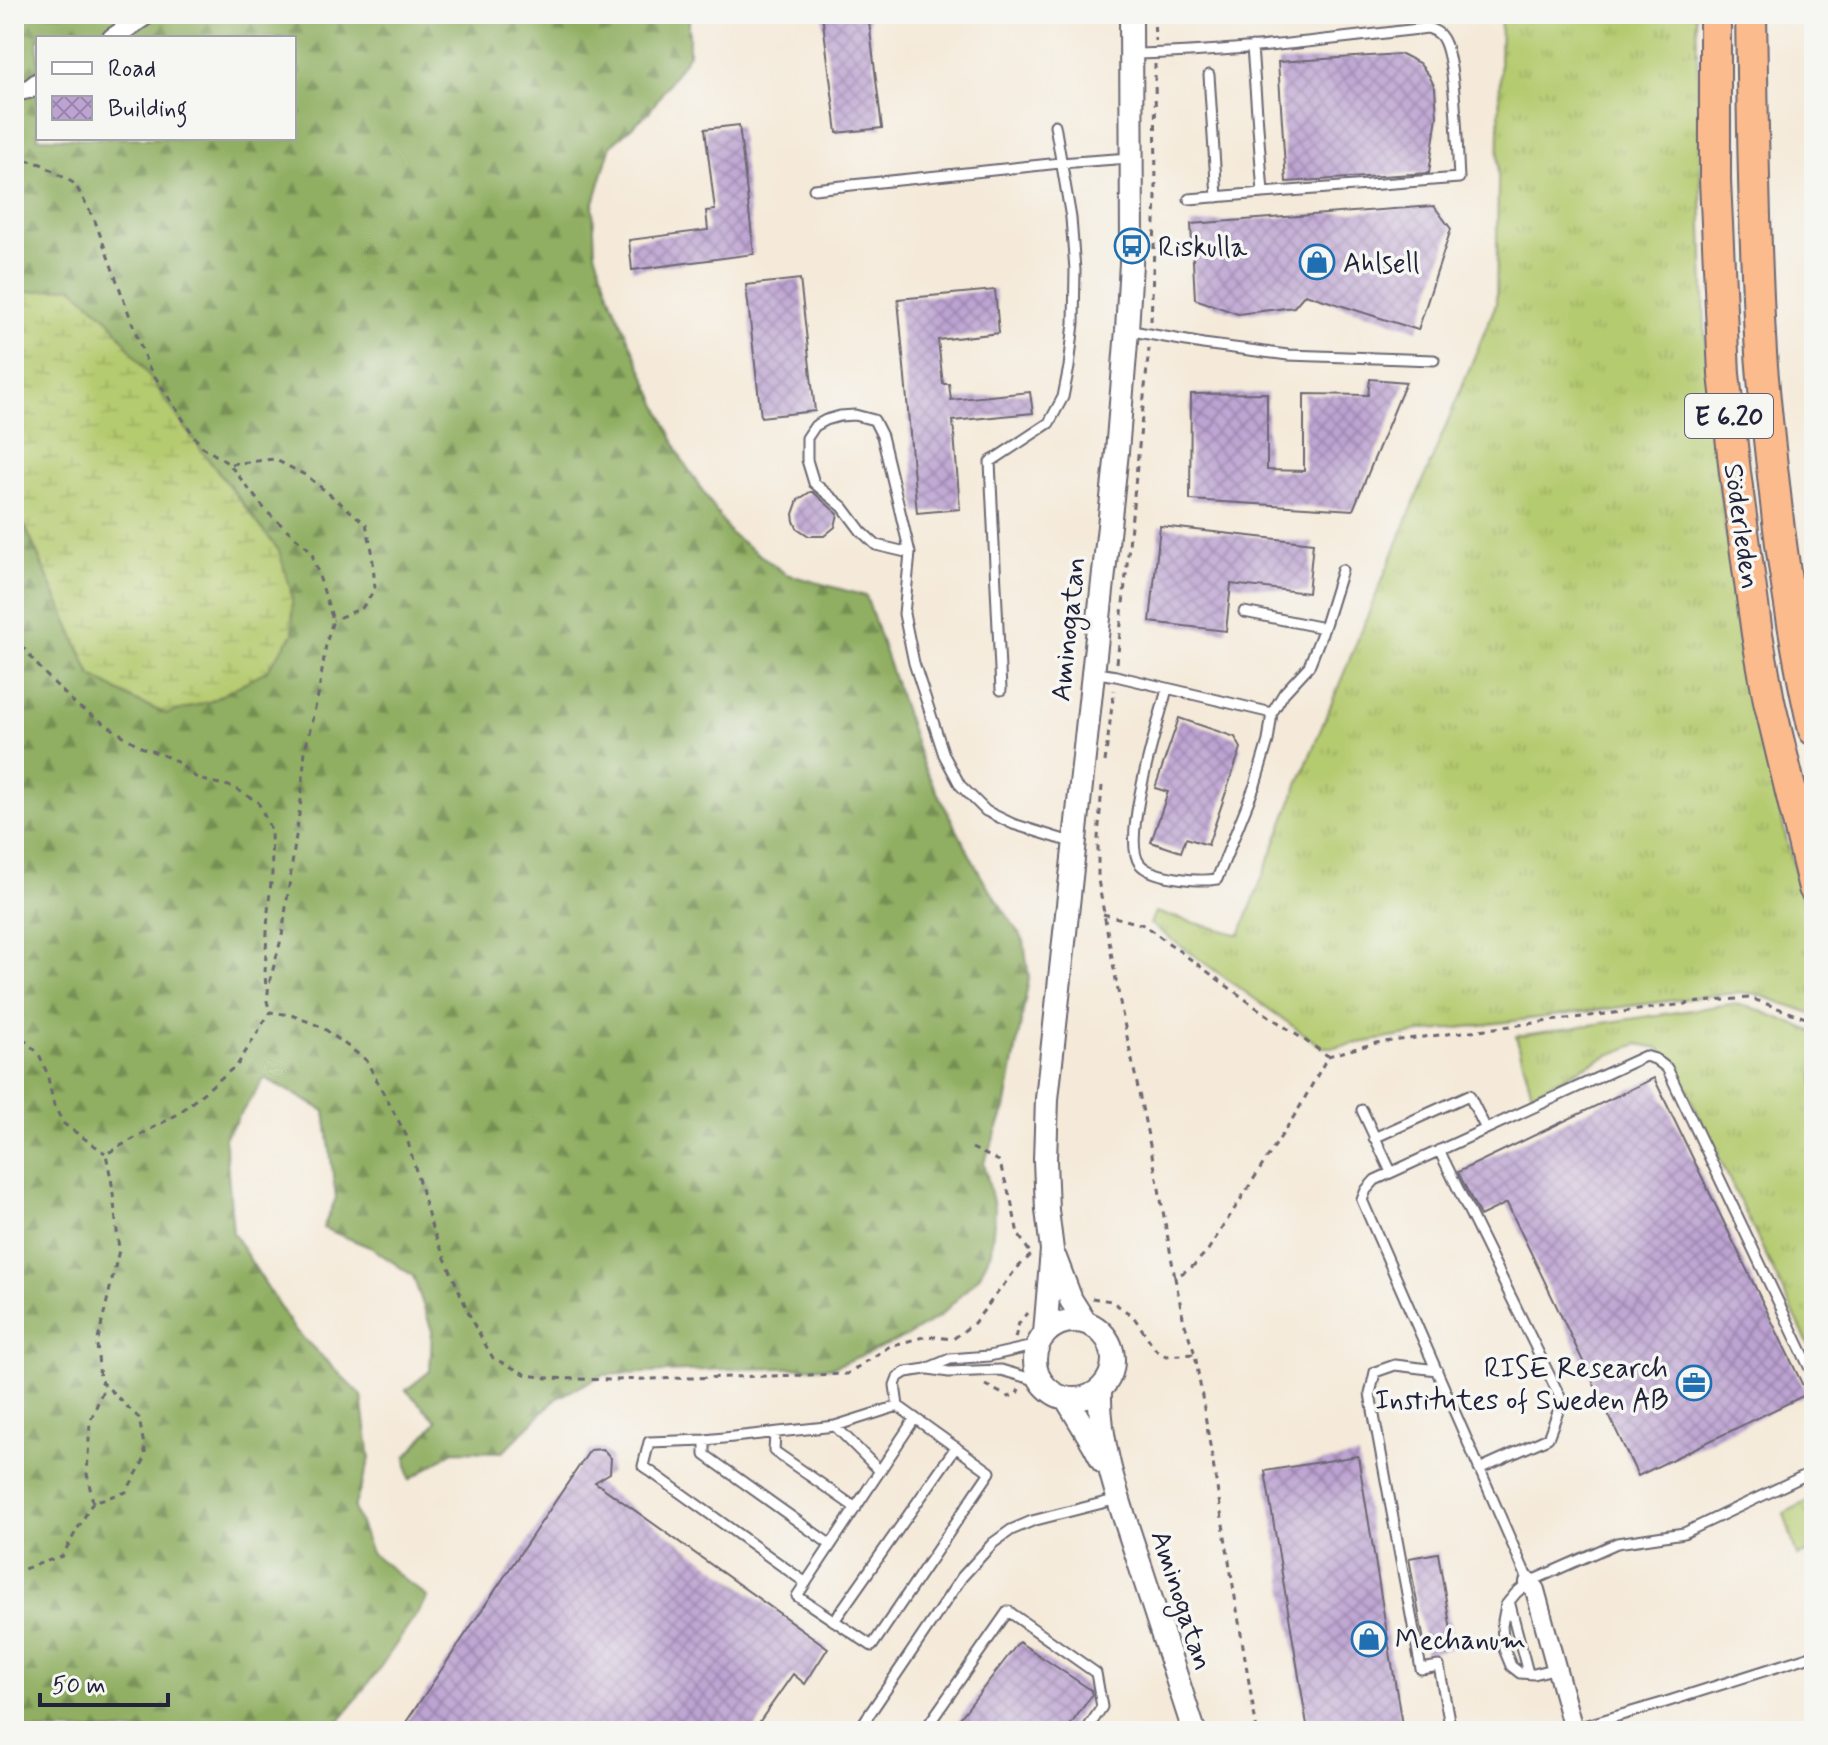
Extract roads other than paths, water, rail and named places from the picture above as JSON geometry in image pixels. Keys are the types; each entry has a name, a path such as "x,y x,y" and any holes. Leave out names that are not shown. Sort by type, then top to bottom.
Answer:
{"highway":[{"name":"Söderleden","path":"1715,14 1716,195 1724,374 1735,472 1769,701 1814,888"},
{"name":"Söderleden","path":"1751,14 1753,181 1766,419 1785,577 1814,730"}],"street":[{"path":"115,36 148,14"},
{"name":"Aminogatan","path":"1117,1494 1093,1443 1066,1398 1052,1392 1042,1382 1035,1360 1042,1339 1041,1252 1047,1099 1117,452 1127,330 1133,158 1144,54 1131,14"},
{"path":"14,92 29,89 36,84"},
{"name":"Aminogatan","path":"1041,1252 1085,1322 1101,1331 1111,1347 1111,1374 1100,1389 1105,1443 1117,1494 1194,1731"},
{"path":"1042,1339 1060,1323 1085,1322"},
{"path":"1066,1398 1084,1398 1100,1389"},
{"path":"1529,1582 1535,1590 1571,1730"}],"lane":[{"path":"1144,54 1252,47 1428,28 1438,32 1445,42 1451,72 1459,178 1189,199"},
{"path":"1252,47 1263,193"},
{"path":"1209,75 1217,197"},
{"path":"1001,690 990,462 1049,423 1063,397 1074,323 1075,270 1071,218 1055,125"},
{"path":"814,189 1133,158"},
{"path":"1127,330 1288,355 1434,360"},
{"path":"910,553 876,545 843,507 814,483 807,460 807,438 815,426 840,416 855,415 874,420 882,436 910,553 904,614 914,663 944,755 960,785 986,811 1013,824 1074,843"},
{"path":"1167,689 1135,816 1137,862 1143,868 1163,875 1192,880 1217,879 1255,785 1268,741 1272,713 1284,693 1309,666 1342,570"},
{"path":"1244,612 1324,628"},
{"path":"1092,672 1272,713"},
{"path":"1529,1582 1362,1200 1375,1180 1645,1056 1655,1059 1667,1068 1814,1377"},
{"path":"1374,1138 1469,1095 1486,1129"},
{"path":"1362,1110 1391,1172"},
{"path":"1439,1150 1562,1401 1548,1438 1479,1469"},
{"path":"915,1418 797,1596 872,1646 990,1472 956,1447 915,1418 898,1406 895,1385 898,1377 950,1359 989,1356 1042,1339"},
{"path":"1437,1370 1395,1365 1375,1372 1370,1394 1421,1669 1439,1666 1451,1731"},
{"path":"926,1369 949,1372 1001,1370 1042,1382"},
{"path":"806,1583 643,1466 649,1442 775,1434 835,1426 898,1406"},
{"path":"835,1426 880,1471"},
{"path":"775,1434 774,1451 856,1508"},
{"path":"705,1440 705,1455 831,1545"},
{"path":"834,1621 956,1447"},
{"path":"1557,1668 1520,1673 1511,1666 1504,1649 1502,1626 1506,1605 1529,1582 1617,1543 1684,1533 1814,1471"},
{"path":"858,1731 962,1577 993,1543 1011,1530 1032,1521 1117,1494"},
{"path":"1509,1601 1528,1673"},
{"path":"924,1731 1008,1611 1096,1673 1102,1707 1086,1731"},
{"path":"1571,1730 1814,1655"}],"place":[{"name":"Riskulla","path":"1132,246"},
{"name":"Ahlsell","path":"1317,262"},
{"name":"RISE Research Institutes of Sweden AB","path":"1694,1383"},
{"name":"Mechanum","path":"1369,1639"}]}
